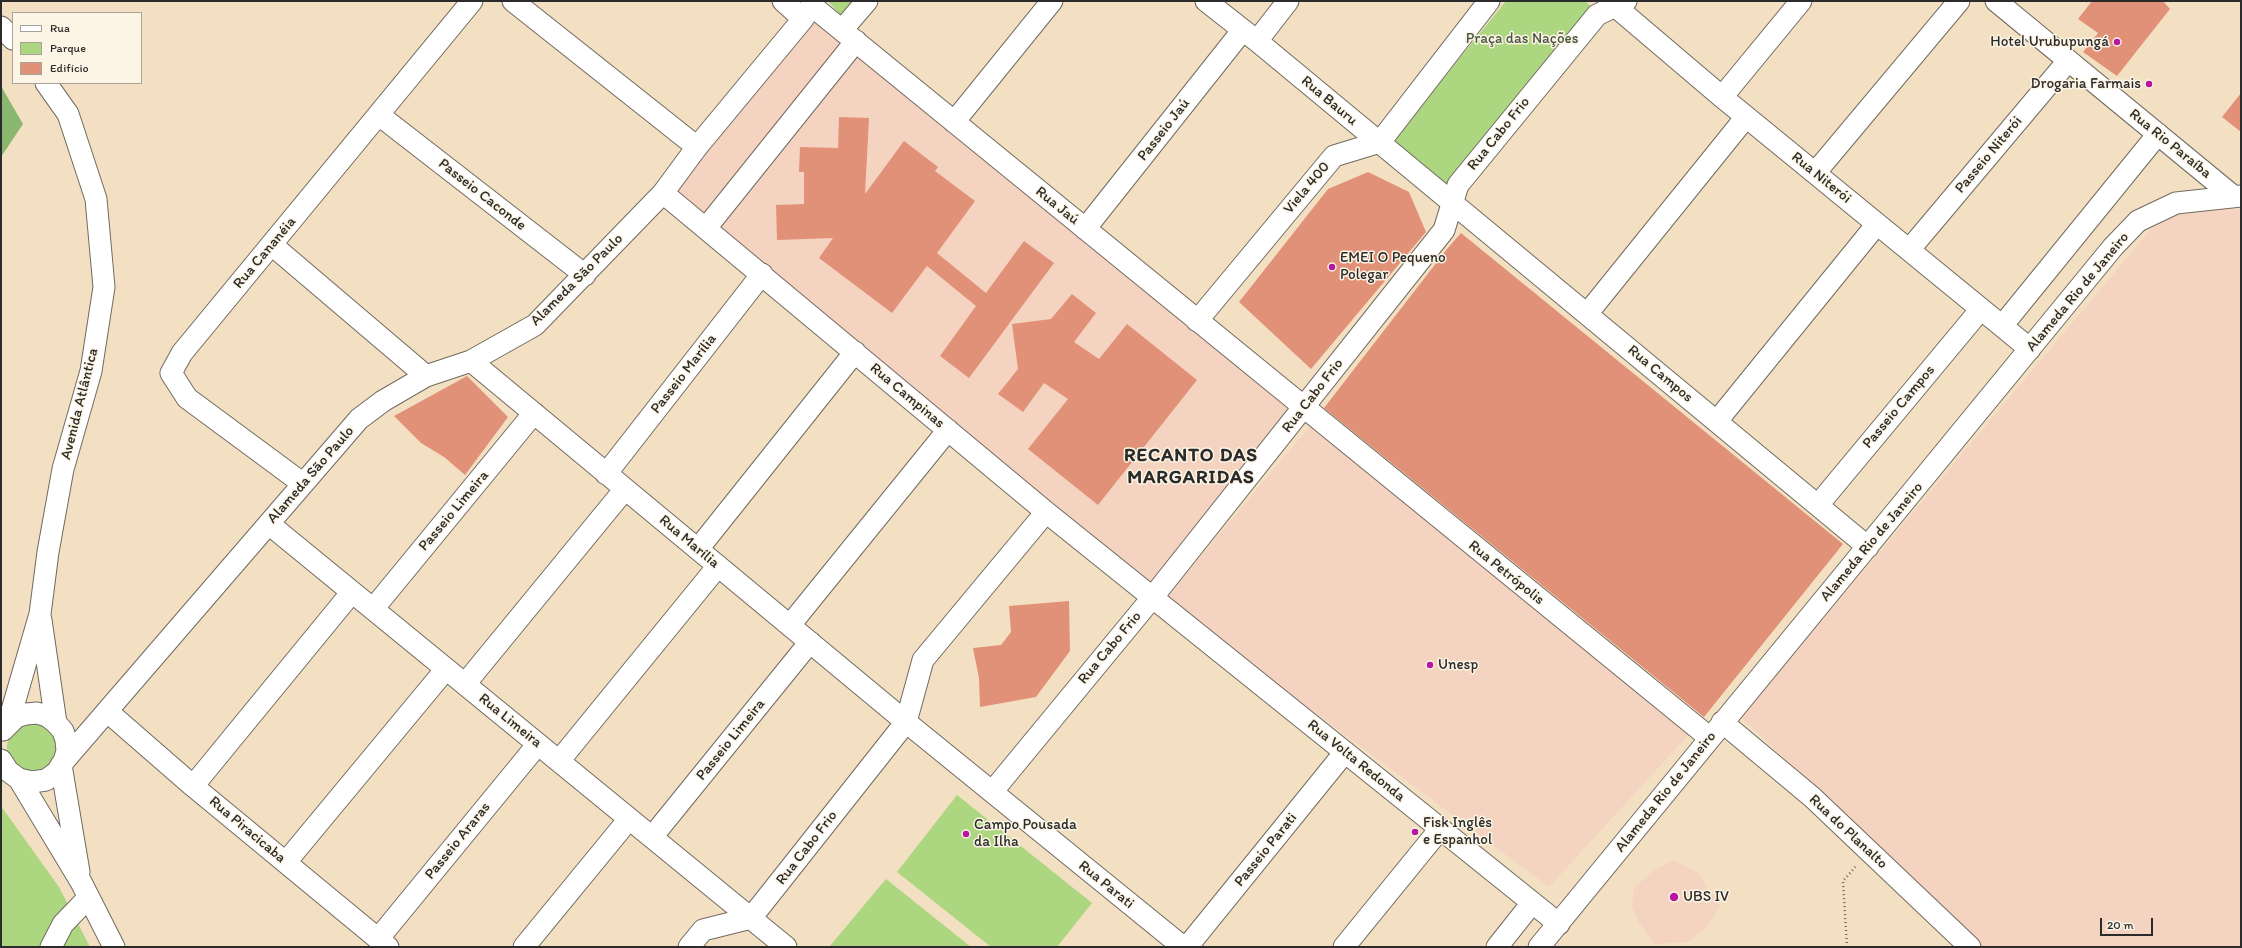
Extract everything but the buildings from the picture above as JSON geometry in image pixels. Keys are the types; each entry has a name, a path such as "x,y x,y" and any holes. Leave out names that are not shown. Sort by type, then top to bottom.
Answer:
{"street":[{"name":"Rua Cananéia","path":"302,484 187,398 171,373 182,353 380,115 472,1"},
{"path":"513,1 697,147"},
{"name":"Rua Jaú","path":"783,1 809,8 849,36 1303,408"},
{"path":"706,228 849,36 867,1"},
{"path":"954,122 1052,1"},
{"name":"Rua Bauru","path":"1206,1 1380,142 1451,203"},
{"name":"Passeio Jaú","path":"1085,229 1249,36 1288,1"},
{"path":"1380,142 1489,1"},
{"path":"1722,97 1801,1"},
{"path":"1815,173 1959,1"},
{"name":"Rua Rio Paraíba","path":"1996,1 2158,134 2237,196"},
{"name":"Rua Niterói","path":"1616,3 1722,97 2030,349"},
{"name":"Rua Cabo Frio","path":"992,792 1152,598 1444,230 1451,203 1458,185 1597,15 1616,3"},
{"name":"Alameda São Paulo","path":"19,779 32,782 46,780 57,772 63,763 359,419 383,401 426,376 471,361 536,325 663,193 697,147 809,8"},
{"path":"1,28 12,38"},
{"name":"Passeio Niterói","path":"1909,250 2068,61"},
{"name":"Avenida Atlântica","path":"40,614 48,552 63,469 92,371 104,287 96,199 68,114 47,84"},
{"name":"Passeio Caconde","path":"380,115 585,275"},
{"path":"1587,314 1746,116"},
{"path":"2002,326 2158,134"},
{"name":"Viela 400","path":"1197,321 1334,156 1380,142"},
{"name":"Rua Campinas","path":"663,193 1046,512 1152,598"},
{"name":"Alameda Rio de Janeiro","path":"1539,947 2113,247 2138,221 2176,203 2237,196"},
{"name":"Rua Campos","path":"1451,203 1868,547"},
{"path":"1717,421 1877,224"},
{"path":"272,245 426,376"},
{"name":"Passeio Marília","path":"606,474 762,274"},
{"name":"Passeio Campos","path":"1818,505 1981,309"},
{"path":"698,549 855,352"},
{"name":"Rua Marília","path":"471,361 906,722"},
{"name":"Rua Petrópolis","path":"1303,408 1716,730"},
{"name":"Passeio Limeira","path":"373,609 534,413"},
{"path":"790,625 948,430"},
{"path":"465,684 625,489"},
{"path":"906,722 924,660 1046,512"},
{"name":"Rua Limeira","path":"269,524 786,947"},
{"path":"559,761 718,566"},
{"path":"193,786 352,592"},
{"name":"Rua Volta Redonda","path":"1152,598 1559,924"},
{"path":"40,614 59,727 66,740 63,763 85,890 63,924 51,947"},
{"path":"4,730 40,614"},
{"name":"Passeio Limeira","path":"652,837 810,642"},
{"path":"286,862 446,669"},
{"path":"4,730 16,718 32,714 47,716 59,727"},
{"path":"59,727 105,715"},
{"name":"Rua Piracicaba","path":"105,715 383,943"},
{"name":"Rua Cabo Frio","path":"751,918 906,722"},
{"name":"Rua Parati","path":"906,722 1183,947"},
{"name":"Rua do Planalto","path":"1716,730 1812,797 1970,947"},
{"name":"Passeio Araras","path":"383,943 538,744"},
{"name":"Passeio Parati","path":"1187,947 1345,752"},
{"path":"1,760 8,772 19,779 85,890 114,947"},
{"path":"524,947 629,819"},
{"path":"1344,947 1440,829"},
{"path":"1497,947 1532,903"},
{"path":"689,947 703,930 751,918"}],"path":[{"path":"1847,947 1843,881 1870,852"}],"shaded area":[{"path":"818,18 1193,326 1292,413 1149,585 671,192"},
{"path":"2187,208 2241,209 2241,947 1983,947 1741,717 2151,229"},
{"name":"Unesp","path":"1312,424 1691,732 1549,887 1164,600"},
{"name":"UBS IV","path":"1673,860 1697,872 1720,906 1706,928 1688,942 1654,944 1638,921 1632,907 1634,888 1654,870"}],"green space":[{"path":"828,1 861,1 845,20"},
{"name":"Praça das Nações","path":"1506,1 1585,1 1594,9 1447,187 1393,140"},
{"path":"1,86 23,124 1,157"},
{"path":"27,722 37,722 50,729 57,742 57,752 50,765 37,772 27,772 18,768 11,761 7,752 7,742 11,733 18,726"},
{"name":"Campo Pousada da Ilha","path":"957,795 1092,903 1057,947 991,947 897,872"},
{"path":"1,806 59,887 90,947 1,947"},
{"path":"886,879 971,947 829,947"}],"place":[{"name":"Hotel Urubupungá","path":"2117,42"},
{"name":"Drogaria Farmais","path":"2149,84"},
{"name":"EMEI O Pequeno Polegar","path":"1332,267"},
{"name":"Unesp","path":"1430,665"},
{"name":"Fisk Inglês e Espanhol","path":"1415,832"},
{"name":"Campo Pousada da Ilha","path":"966,834"},
{"name":"UBS IV","path":"1674,897"}],"district":[{"name":"RECANTO DAS MARGARIDAS","path":"1191,467"}]}
